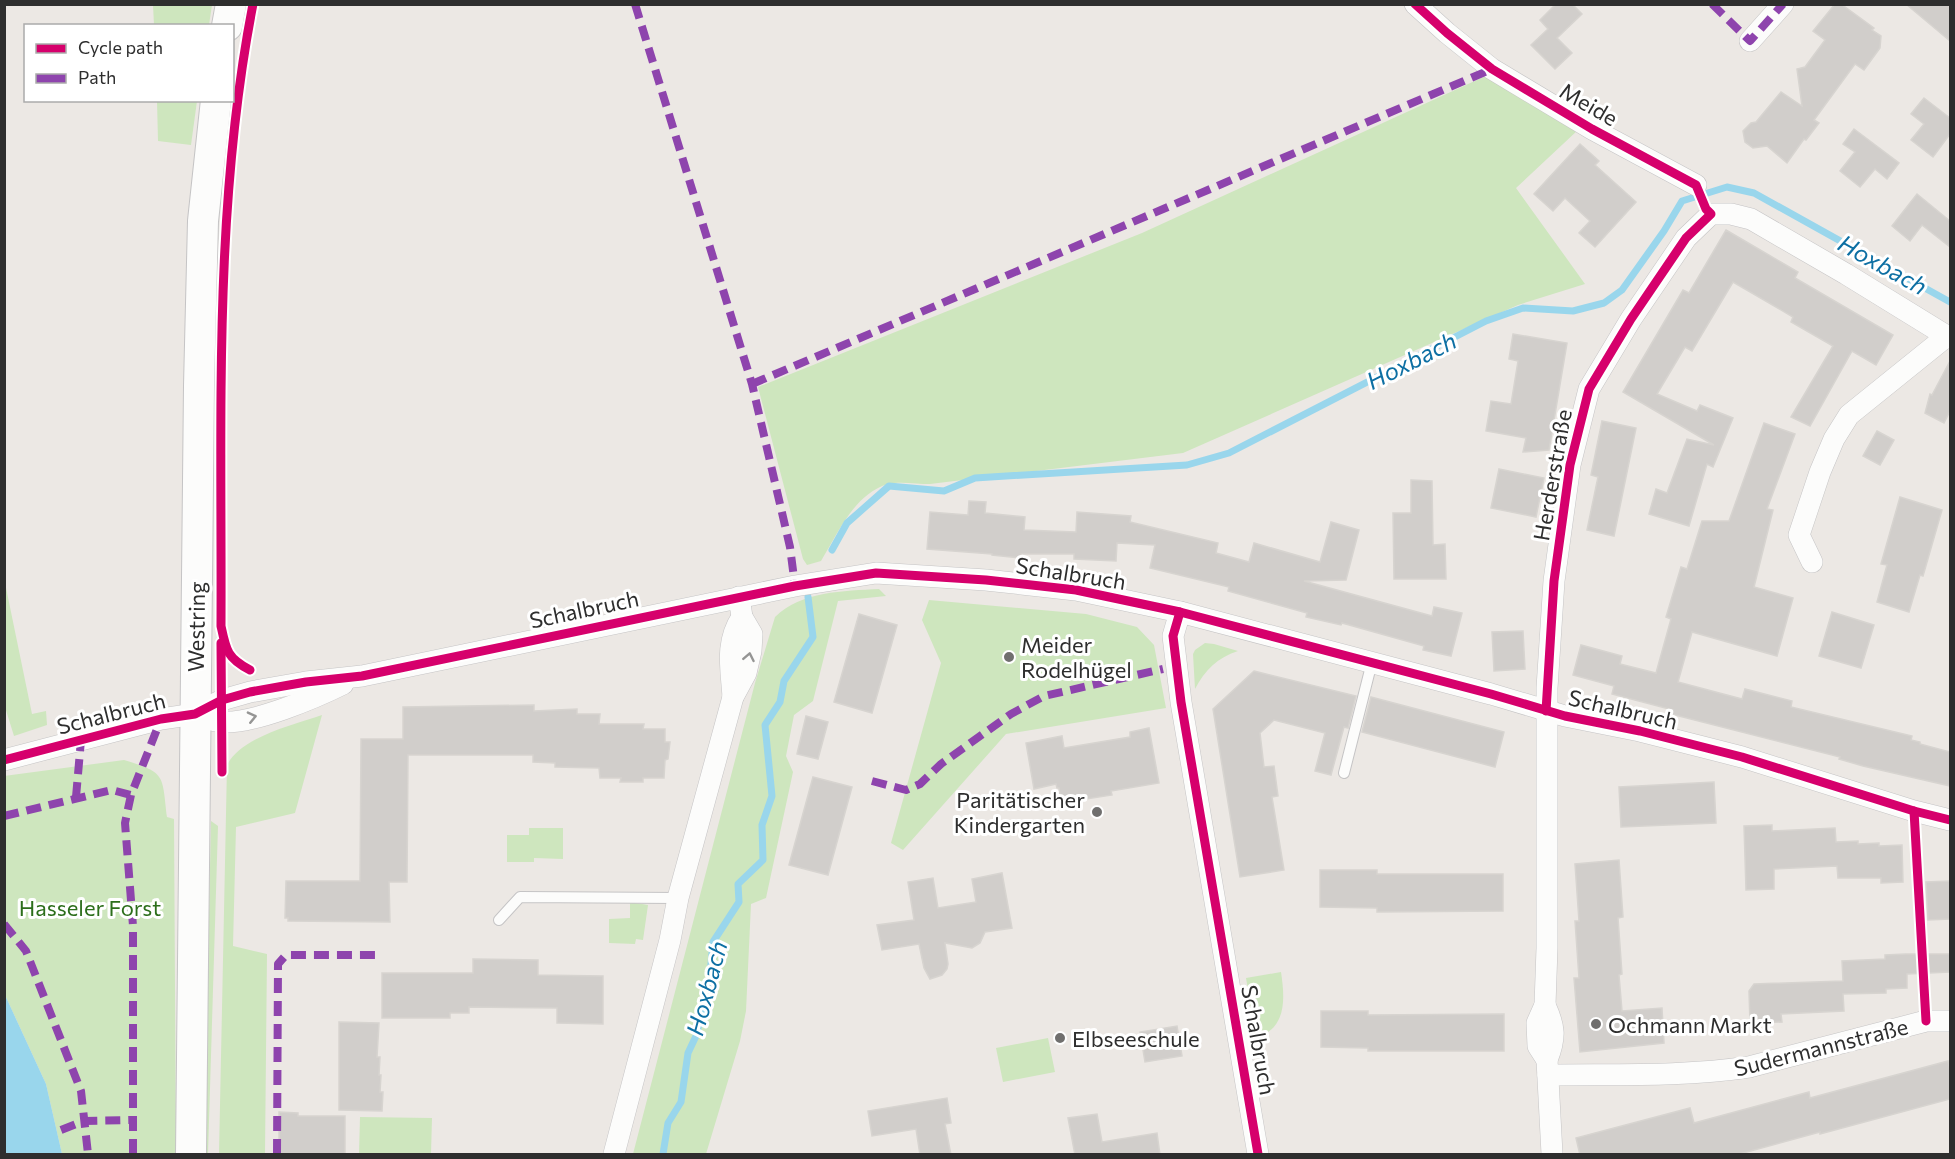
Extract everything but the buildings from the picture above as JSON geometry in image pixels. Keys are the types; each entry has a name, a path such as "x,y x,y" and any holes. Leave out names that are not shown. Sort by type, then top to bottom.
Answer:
{"main road":[{"path":"227,24 231,4"},
{"name":"Westring","path":"190,1155 203,222 216,102"}],"street":[{"name":"Meide","path":"1415,4 1492,69 1592,129 1696,185"},
{"path":"1750,41 1783,4"},
{"path":"1708,211 1751,219 1949,337 1849,415 1834,439 1820,472 1799,535 1812,562"},
{"name":"Herderstraße","path":"1552,1155 1547,1067 1538,1046 1537,1023 1545,1005 1547,948 1546,711 1556,570 1570,465 1588,389 1631,319 1686,238 1708,211"},
{"name":"Schalbruch","path":"4,760 161,719 195,714 222,700 250,692 306,682 362,676 740,607 795,586 876,573 986,580 1076,590 1180,612 1372,662 1546,711 1640,731 1742,757 1914,811 1950,820"},
{"path":"614,1155 670,940 678,898 733,697 746,673 752,634 740,607"},
{"name":"Schalbruch","path":"1180,612 1173,636 1181,702 1258,1155"},
{"name":"Sudermannstraße","path":"1547,1067 1679,1074 1739,1069 1923,1022 1950,1021"}],"lane":[{"name":"Meide","path":"1696,185 1708,211"},
{"path":"1344,773 1372,662"},
{"path":"499,920 520,897 678,898"}],"green space":[{"path":"153,5 212,5 209,24 154,24"},
{"path":"1490,74 1578,130 1516,188 1585,284 1518,305 1183,453 930,484 888,484 876,489 856,505 821,561 807,565 803,559 758,387 1142,233"},
{"path":"157,102 197,102 191,145 158,141"},
{"path":"4,578 32,714 46,711 47,725 14,736 5,707"},
{"path":"879,589 886,596 838,601 813,701 794,715 786,756 793,772 766,898 751,904 746,1011 740,1041 706,1154 633,1154 755,683 775,617 785,608 810,597"},
{"path":"929,600 1086,614 1137,627 1154,645 1166,708 1006,734 903,850 891,843 941,663 922,620"},
{"path":"1205,643 1238,651 1212,666 1195,689 1193,654"},
{"path":"322,715 295,813 236,827 233,946 267,954 265,1154 219,1154 227,765 244,747 269,733"},
{"name":"Hasseler Forst","path":"124,760 155,772 162,783 167,817 174,819 176,1154 62,1154 46,1084 5,995 4,776"},
{"path":"211,821 218,826 208,1154 204,1154"},
{"path":"529,828 563,828 563,859 534,858 534,862 507,862 507,835 529,835"},
{"path":"630,902 648,905 643,940 636,939 635,944 609,943 609,919 630,918"},
{"path":"1281,972 1283,1002 1279,1020 1274,1027 1256,1038 1246,978"},
{"path":"1048,1038 1055,1072 1003,1082 996,1048"},
{"path":"360,1117 432,1118 431,1154 359,1154"}],"water":[{"path":"5,995 46,1084 62,1154 5,1154"}],"waterway":[{"name":"Hoxbach","path":"832,550 847,523 889,486 944,491 975,478 1187,465 1229,453 1486,321 1523,308 1573,311 1604,303 1622,290 1664,231 1682,201 1727,187 1754,193 1950,302"},
{"name":"Hoxbach","path":"663,1154 668,1123 681,1102 688,1053 696,1036 709,985 713,942 739,902 738,884 763,860 762,825 772,796 765,725 780,702 784,681 813,637 808,597"}],"marked path":[{"path":"635,4 752,384 790,547 795,586"},
{"path":"1712,4 1750,41 1783,4"},
{"path":"752,384 1492,69"},
{"path":"872,781 906,790 920,784 941,764 1011,714 1044,696 1163,669"},
{"path":"133,1154 133,926 125,823 131,795 161,719"},
{"path":"76,797 81,740"},
{"path":"4,816 112,790 131,795"},
{"path":"4,924 26,951 81,1091 88,1154"},
{"path":"277,1154 278,964 286,955 375,955"},
{"path":"61,1130 84,1121 132,1120"}],"cycle path":[{"path":"250,670 236,661 229,653 221,626 221,392 222,314 231,159 240,81 253,4"},
{"path":"1415,4 1492,69 1592,129 1696,185 1706,209 1711,214 1686,238 1631,319 1589,389 1570,465 1554,581 1546,711"},
{"path":"4,760 161,719 195,714 222,700 250,692 306,682 362,676 795,586 876,573 986,580 1076,590 1180,612 1491,694 1565,716 1640,731 1742,757 1914,811 1950,820"},
{"path":"1180,612 1173,636 1181,702 1258,1154"},
{"path":"221,643 222,772"},
{"path":"1914,811 1926,1021"}],"place":[{"name":"Meider Rodelhügel","path":"1009,657"},
{"name":"Paritätischer Kindergarten","path":"1097,812"},
{"name":"Ochmann Markt","path":"1596,1024"},
{"name":"Elbseeschule","path":"1060,1038"}]}
